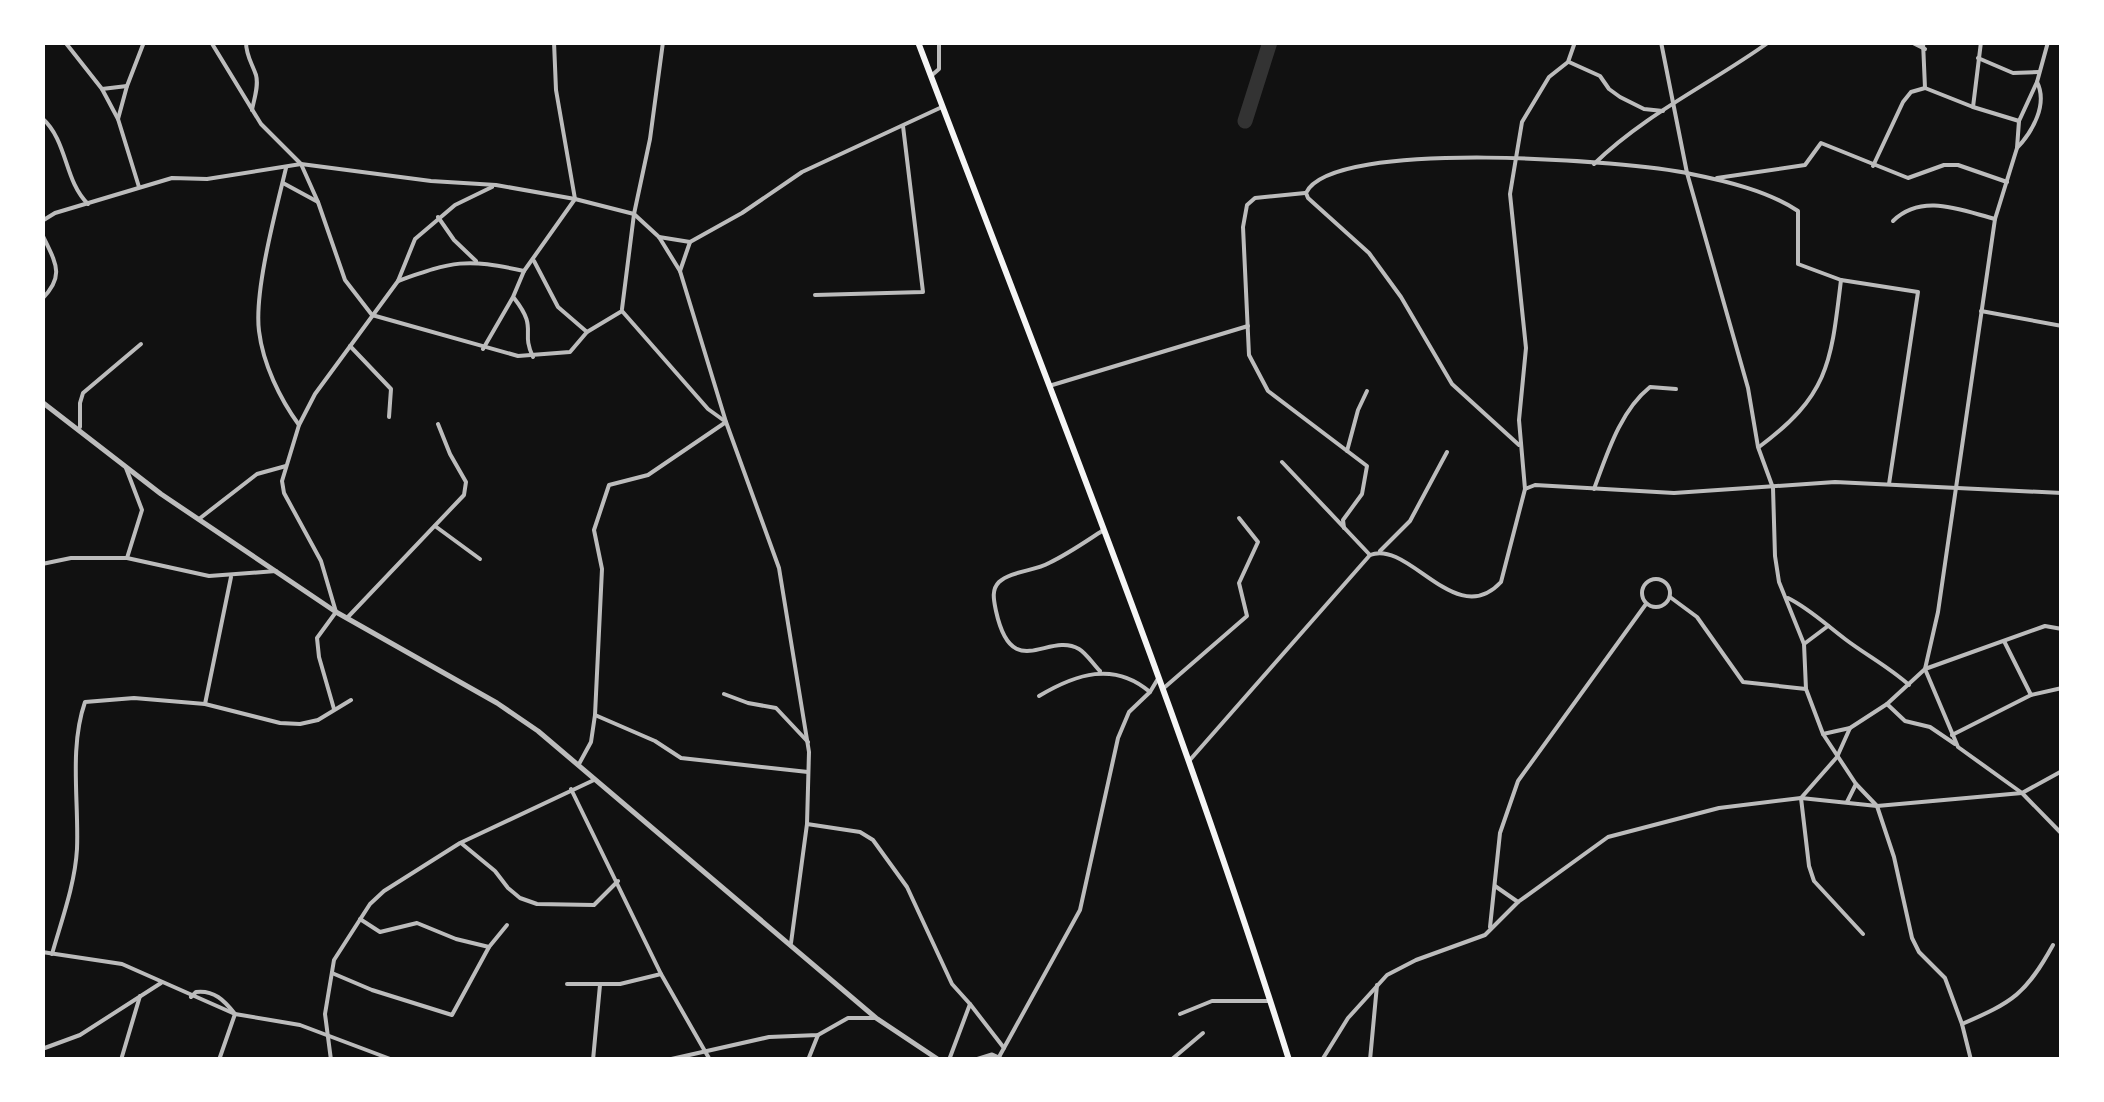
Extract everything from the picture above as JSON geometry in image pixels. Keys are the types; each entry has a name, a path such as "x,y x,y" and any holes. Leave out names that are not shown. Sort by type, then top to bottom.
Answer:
{"main road":[{"path":"918,42 1163,689 1288,1060"}],"street":[{"path":"64,42 102,89 118,119 139,187"},
{"path":"118,119 144,42"},
{"path":"210,42 252,111 282,149 301,164 345,280 372,315 483,349 533,357 570,352 587,332 622,311"},
{"path":"246,42 246,58 256,74 252,111"},
{"path":"483,349 524,271 575,199 556,90 554,42"},
{"path":"663,42 622,311 708,409 726,422"},
{"path":"931,76 939,68 939,42"},
{"path":"1380,551 1465,595 1479,597 1501,582 1525,489 1520,446 1526,348 1510,194 1522,122 1549,77 1568,62 1575,42"},
{"path":"1661,42 1687,172 1748,388 1758,447 1773,488 1775,556 1784,597 1804,644 1806,689 1823,734 1856,784 1877,806 1894,857 1912,938 1944,978 1971,1060"},
{"path":"1911,42 1924,46 1925,88"},
{"path":"1972,108 1981,42"},
{"path":"1958,746 1925,669 1938,612 1995,219 2017,148 2019,122 2037,82 2048,42"},
{"path":"1594,164 1672,104 1769,43"},
{"path":"1978,58 2013,73 2039,72"},
{"path":"1568,62 1600,76 1614,94 1653,118"},
{"path":"2017,148 2028,136 2042,98 2037,82"},
{"path":"102,89 126,86"},
{"path":"1874,166 1910,92 1925,88 2019,122"},
{"path":"659,237 690,242 802,172 942,107"},
{"path":"1644,109 1663,111"},
{"path":"42,118 56,133 77,191 88,204"},
{"path":"815,295 923,292 903,126"},
{"path":"1713,179 1805,166 1821,144 1908,178 1944,165 1958,165 2007,182"},
{"path":"1306,193 1312,182 1342,168 1385,161 1516,157 1687,172 1764,194 1798,212 1798,264 1842,280 1913,290 1920,296 1889,484"},
{"path":"42,221 55,212 172,178 207,178 301,164 430,181 496,185 575,199 634,214 659,237 680,271 726,422 779,568 808,742 807,824 791,943"},
{"path":"286,168 272,226 259,331 273,378 299,425"},
{"path":"282,184 318,202"},
{"path":"336,612 321,561 284,493 282,481 299,425 315,394 398,281 406,254 416,239 455,204 496,185"},
{"path":"1344,528 1344,520 1362,494 1367,466 1268,390 1249,355 1243,227 1247,205 1255,198 1306,193 1369,252 1452,384 1520,446"},
{"path":"1892,221 1902,212 1937,204 1995,219"},
{"path":"438,217 476,261"},
{"path":"42,234 58,277 42,299"},
{"path":"680,271 690,242"},
{"path":"534,259 558,307 587,332"},
{"path":"398,281 436,267 476,261 524,271"},
{"path":"1758,447 1787,426 1818,389 1831,344 1842,280"},
{"path":"513,297 530,321 527,339 533,357"},
{"path":"1980,311 2062,326"},
{"path":"1050,386 1248,326"},
{"path":"80,428 83,393 141,344"},
{"path":"350,346 391,389 390,418"},
{"path":"1594,489 1611,444 1640,395 1650,387 1676,389"},
{"path":"1347,451 1358,410 1368,391"},
{"path":"42,402 126,467 336,612 497,703 538,731 876,1018 943,1059 970,1004"},
{"path":"578,766 591,742 595,714 602,569 594,530 609,485 648,475 726,422"},
{"path":"347,618 467,488 438,424"},
{"path":"1189,761 1370,556 1410,522 1446,452"},
{"path":"1282,462 1370,556"},
{"path":"199,519 257,474 286,466"},
{"path":"126,467 142,510 126,558"},
{"path":"1525,489 1535,485 1674,494 1836,482 2062,493"},
{"path":"1163,689 1245,621 1239,583 1258,542 1239,518"},
{"path":"435,526 480,559"},
{"path":"1100,671 1078,648 1064,646 1029,652 1012,646 1004,637 993,596 1002,579 1048,564 1103,531"},
{"path":"42,564 71,558 126,558 196,575 276,571"},
{"path":"206,704 232,575"},
{"path":"1650,579 1664,580 1670,597 1660,607 1646,604 1641,590 1650,579"},
{"path":"1670,597 1697,617 1743,682 1806,689"},
{"path":"1784,597 1817,614 1909,685"},
{"path":"1490,928 1500,834 1518,781 1646,604"},
{"path":"334,709 317,644 320,632 336,612"},
{"path":"1804,644 1828,626"},
{"path":"1823,734 1850,728 1887,704 1925,669 2045,626 2062,628"},
{"path":"2003,639 2030,695"},
{"path":"1039,696 1066,680 1100,671 1136,680 1150,692"},
{"path":"968,1060 984,1056 1001,1058 1080,910 1118,738 1129,712 1150,692 1158,677"},
{"path":"1952,735 2030,695 2062,688"},
{"path":"724,694 776,708 808,742"},
{"path":"52,954 75,875 75,786 85,702 134,698 206,704 280,723 300,724 318,720 351,700"},
{"path":"1887,704 1905,721 1930,726 2022,793 2062,834"},
{"path":"595,714 655,741 681,758 808,772"},
{"path":"1850,728 1837,757 1801,798 1814,881 1863,934"},
{"path":"1322,1060 1348,1018 1377,983 1416,960 1485,934 1518,902 1608,837 1719,808 1801,798 1877,806 2022,793 2062,771"},
{"path":"331,1060 325,1014 334,960 384,890 460,843 594,780"},
{"path":"1846,804 1856,784"},
{"path":"571,789 660,974 710,1060"},
{"path":"807,824 860,832 873,840 907,888 952,984 1004,1048"},
{"path":"460,843 495,871 520,898 537,904 594,904 618,881"},
{"path":"1495,886 1518,902"},
{"path":"360,919 380,932 417,922 489,948"},
{"path":"331,973 452,1016 489,948 507,925"},
{"path":"1962,1024 2010,1003 2038,970 2053,944"},
{"path":"42,952 122,964 235,1014 300,1025 393,1060"},
{"path":"567,984 600,985 660,974"},
{"path":"42,1049 80,1034 160,983"},
{"path":"1370,1060 1377,983"},
{"path":"593,1060 600,985"},
{"path":"191,997 196,992 208,992 219,997 235,1014"},
{"path":"121,1060 140,996"},
{"path":"1180,1014 1212,1001 1270,1001"},
{"path":"219,1060 235,1014"},
{"path":"666,1060 769,1037 818,1035 848,1018 876,1018"},
{"path":"1171,1060 1203,1033"},
{"path":"808,1060 818,1035"}],"waterway":[{"path":"1245,121 1270,42"}]}
